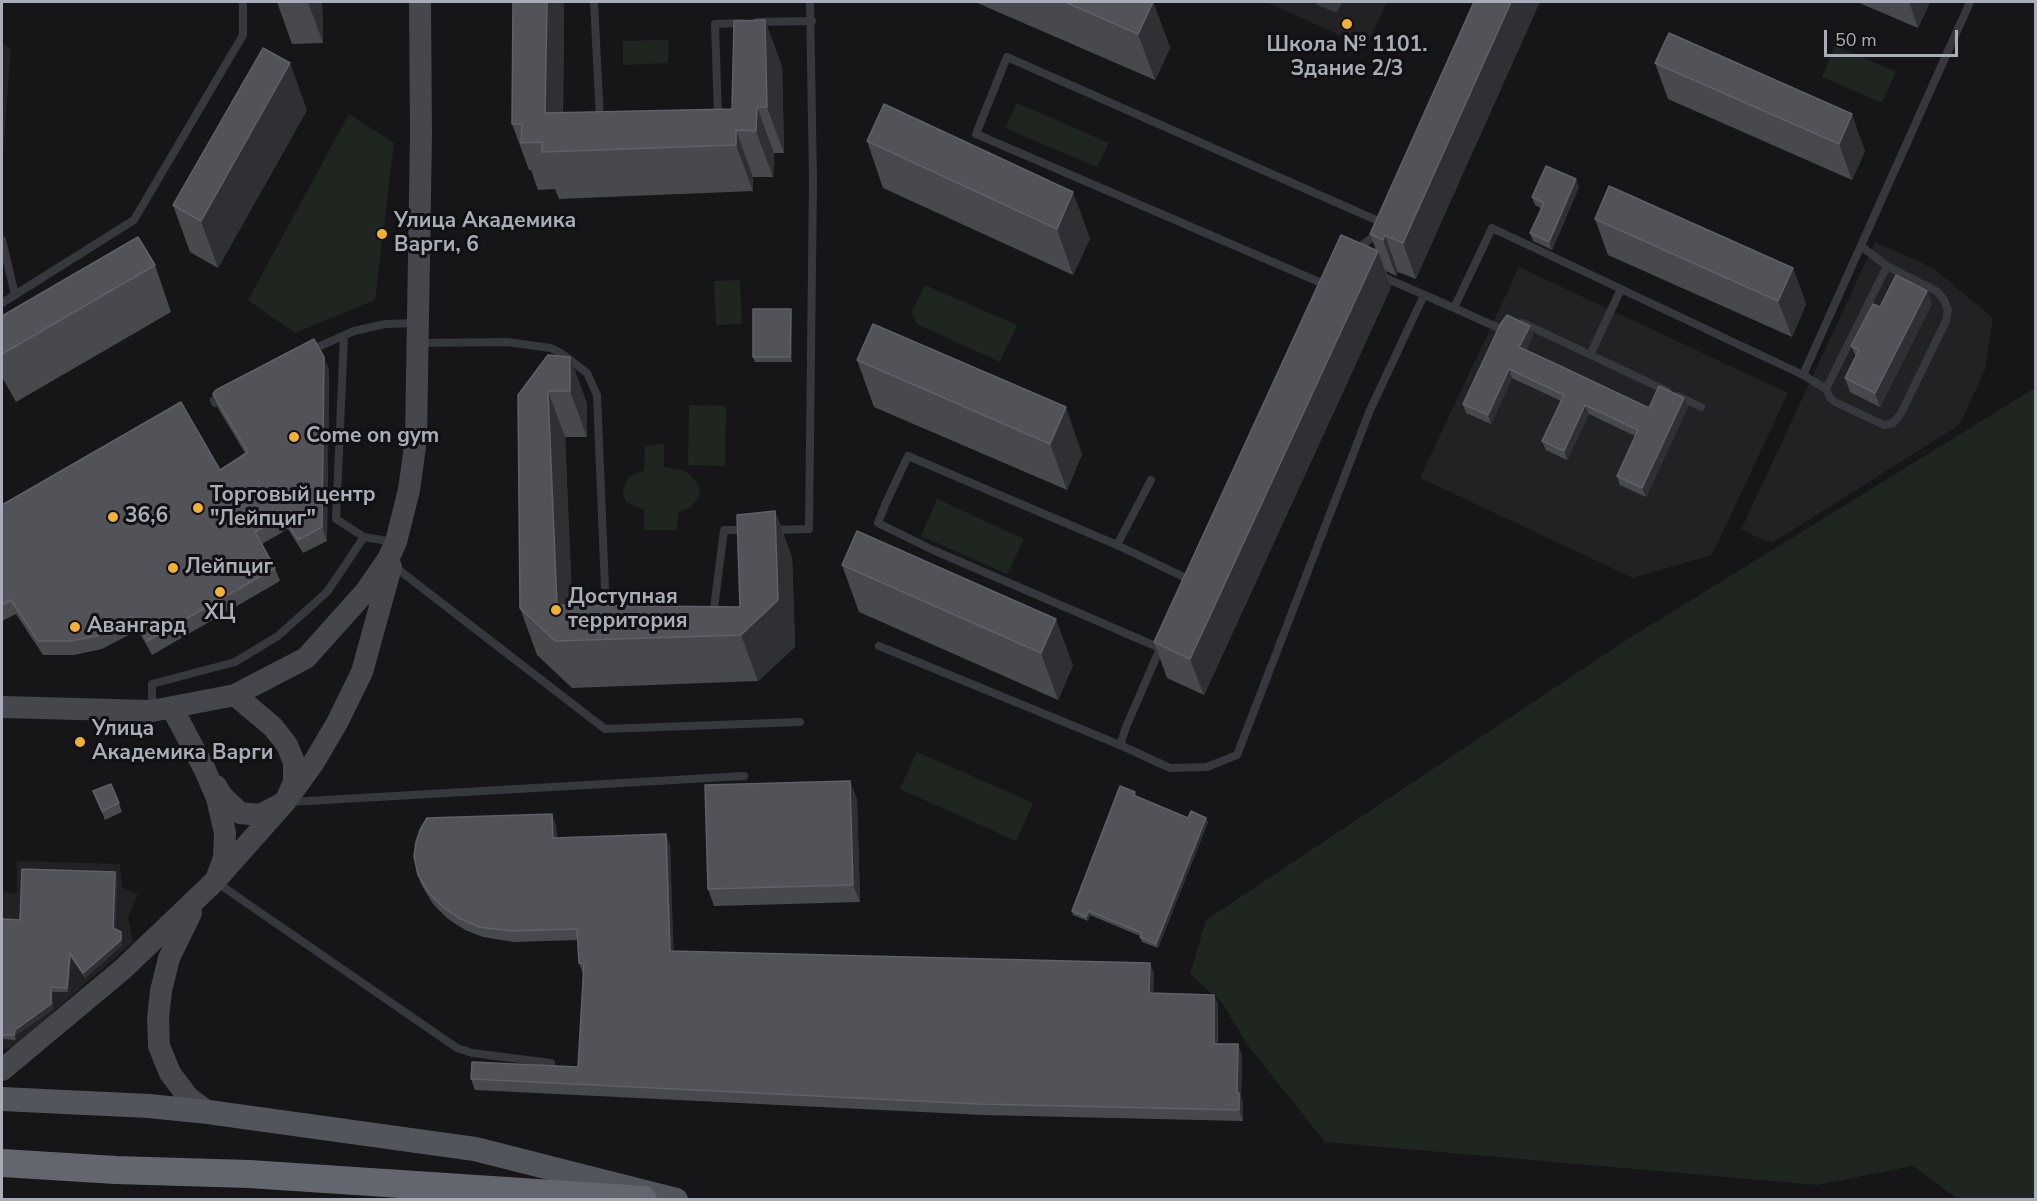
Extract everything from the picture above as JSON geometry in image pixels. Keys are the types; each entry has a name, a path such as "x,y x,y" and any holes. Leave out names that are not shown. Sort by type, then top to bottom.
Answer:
{"highway":[{"path":"2,1163 116,1170 249,1174 643,1200"}],"main road":[{"path":"2,1100 149,1106 208,1112 475,1149 676,1200"}],"street":[{"path":"208,1112 188,1097 170,1073 159,1046 158,1018 161,991 169,958 188,917 215,881 285,802 338,723 362,672 392,564 409,490 416,439 421,134 420,2"},
{"path":"2,707 162,710 235,695 306,658 366,591 388,559 399,532"},
{"path":"162,710 222,796 240,813 260,815 285,802 294,782 294,762 287,745 273,727 235,695"},
{"path":"2,1070 123,969 215,881 225,858 225,833 217,798 205,770"}],"lane":[{"path":"2,303 134,220 243,35 243,2"},
{"path":"594,2 600,124 612,124"},
{"path":"766,530 809,529 813,180 810,2"},
{"path":"1320,2 1335,8 1338,2"},
{"path":"1803,375 1970,2"},
{"path":"718,124 716,24 812,21"},
{"path":"1326,285 976,134 1007,57 1387,225"},
{"path":"1353,252 1387,225 1392,215"},
{"path":"1454,308 1492,228 1803,375 1826,389 1830,398 1835,402 1884,425 1893,423 1900,415 1946,321 1948,310 1938,292 1887,266 1861,246"},
{"path":"2,240 15,295"},
{"path":"1826,389 1887,266"},
{"path":"1374,273 1501,329 1507,316"},
{"path":"1322,296 1332,276"},
{"path":"1590,355 1620,289"},
{"path":"879,646 1120,745 1170,768 1207,766 1237,755 1370,410 1424,295"},
{"path":"1518,321 1701,407"},
{"path":"306,352 354,331 385,324 418,333 551,348 561,352 587,373 597,395 606,618 618,618"},
{"path":"344,336 336,519 364,537 399,532"},
{"path":"215,403 214,400 234,390"},
{"path":"1160,648 933,550 878,523 908,456 1118,545 1190,580"},
{"path":"1118,545 1151,480"},
{"path":"701,619 712,619 724,530 756,530"},
{"path":"162,710 152,684 235,662 278,636 327,592 364,537"},
{"path":"392,564 605,729 800,722"},
{"path":"1185,590 1195,569"},
{"path":"1120,745 1164,638"},
{"path":"285,802 744,776"},
{"path":"215,881 457,1048 472,1053 551,1063"}],"shaded area":[{"name":"Школа № 1101. Здание 2/3","path":"1266,2 1387,2 1366,47"},
{"path":"669,40 668,63 623,65 623,41"},
{"path":"2,43 11,49 2,167"},
{"path":"1835,46 1896,72 1882,103 1822,77"},
{"path":"1017,103 1109,143 1097,167 1005,128"},
{"path":"349,114 394,143 375,300 295,333 248,300"},
{"path":"1875,242 1933,268 1993,318 1985,370 1959,425 1772,543 1741,530"},
{"path":"1519,267 1788,393 1712,555 1633,578 1420,478"},
{"path":"740,280 742,324 716,325 714,281"},
{"path":"925,285 1017,325 1000,362 917,324 911,312"},
{"path":"2035,388 2035,1199 1958,1199 1913,1166 1818,1185 1325,1142 1249,1047 1221,1002 1190,974 1206,920 1628,639"},
{"path":"689,405 726,406 725,466 688,465"},
{"path":"664,444 664,467 688,473 700,490 699,497 691,507 678,513 677,530 644,530 644,510 626,502 624,487 629,477 644,470 645,446"},
{"path":"937,499 1024,539 1007,574 921,536"},
{"path":"917,752 1033,803 1016,841 900,789"},
{"path":"17,861 120,864 122,887 138,894 128,918 133,942 12,1048 2,1049 2,892 17,893"}],"building":[{"path":"513,2 547,2 545,113 732,109 734,21 765,20 767,107 757,107 756,131 736,130 736,145 542,152 542,142 521,143 522,124 512,124"},
{"path":"1065,2 1153,2 1138,34"},
{"path":"1474,2 1511,2 1403,243 1385,235 1383,240 1370,234"},
{"path":"1669,33 1852,114 1839,144 1655,63"},
{"path":"263,48 290,63 201,221 173,205"},
{"path":"884,104 1073,192 1057,229 867,141"},
{"path":"1546,166 1576,179 1549,242 1530,233 1544,203 1532,197"},
{"path":"1609,186 1793,268 1778,301 1595,219"},
{"path":"1341,235 1378,251 1190,659 1154,642"},
{"path":"138,237 155,265 2,354 2,316"},
{"path":"1896,275 1927,291 1875,393 1845,378 1859,350 1851,346 1873,304 1880,307"},
{"path":"753,309 791,309 790,357 753,357"},
{"path":"1507,315 1530,326 1519,347 1649,408 1659,386 1684,398 1642,488 1617,476 1638,430 1585,405 1564,451 1542,441 1564,395 1509,369 1488,415 1463,404 1500,325"},
{"path":"873,324 1066,407 1050,444 857,360"},
{"name":"Торговый центр \"Лейпциг\"","path":"314,339 324,357 322,527 298,540 283,516 255,532 275,568 147,641 133,616 97,636 70,641 38,641 11,600 2,605 2,505 181,402 220,470 248,452 213,394 216,390"},
{"path":"548,355 570,357 570,391 548,391 557,605 740,607 737,515 775,511 778,600 741,635 555,641 520,608 518,395"},
{"path":"857,531 1056,619 1041,653 842,565"},
{"path":"850,781 853,885 708,889 705,785"},
{"path":"111,784 119,803 102,811 93,791"},
{"path":"1120,786 1135,792 1133,795 1188,818 1191,811 1206,818 1156,944 1140,937 1142,933 1089,911 1086,917 1072,911"},
{"path":"552,814 553,838 666,834 670,951 1150,963 1149,993 1214,995 1214,1044 1238,1044 1239,1110 979,1104 471,1079 472,1062 578,1067 584,964 579,963 577,929 510,931 479,927 461,919 444,908 429,893 418,875 414,856 416,842 427,818"},
{"path":"22,869 115,872 113,928 121,932 121,940 83,973 70,953 67,988 51,987 51,1004 15,1030 14,1035 2,1035 2,919 20,920"}],"place":[{"name":"Школа № 1101. Здание 2/3","path":"1347,24"},
{"name":"Улица Академика Варги, 6","path":"382,234"},
{"name":"Come on gym","path":"294,437"},
{"name":"Торговый центр \"Лейпциг\"","path":"198,508"},
{"name":"36,6","path":"113,517"},
{"name":"Лейпциг","path":"173,568"},
{"name":"ХЦ","path":"220,592"},
{"name":"Доступная территория","path":"556,610"},
{"name":"Авангард","path":"75,627"},
{"name":"Улица Академика Варги","path":"80,742"}]}
